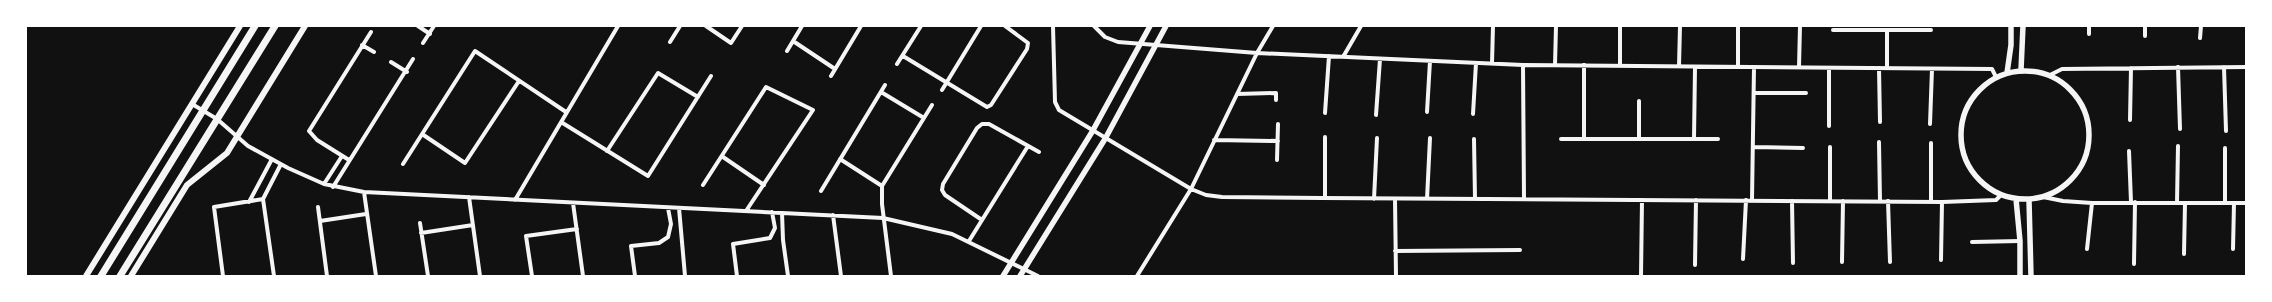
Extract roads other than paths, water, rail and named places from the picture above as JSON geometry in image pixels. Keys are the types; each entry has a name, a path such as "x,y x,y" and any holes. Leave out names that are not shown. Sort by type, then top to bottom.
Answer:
{"main road":[{"path":"86,276 240,26"},
{"path":"101,276 255,26"},
{"path":"120,276 275,26"},
{"path":"131,276 187,185 227,153 236,136 305,26"},
{"path":"128,206 140,213"}],"street":[{"path":"418,26 430,34"},
{"path":"423,43 434,26"},
{"path":"515,200 618,26"},
{"path":"670,42 680,26"},
{"path":"706,26 731,43 742,26"},
{"path":"787,51 802,26"},
{"path":"831,76 861,26"},
{"path":"897,64 921,26"},
{"path":"942,90 981,26"},
{"path":"903,56 982,106 987,107 991,105 1027,49 1028,43 1005,26"},
{"path":"1053,26 1055,102 1064,115 1190,189 1206,195 1222,197 1395,199 1792,200 1931,202 1996,200 2001,195"},
{"path":"1094,26 1105,37 1118,42 1257,53 1523,65 1992,69 1996,77"},
{"path":"1002,276 1092,132 1150,26"},
{"path":"1020,276 1104,139 1166,26"},
{"path":"1137,276 1190,189 1257,53 1273,26"},
{"path":"1343,57 1361,26"},
{"path":"1492,63 1493,26"},
{"path":"1555,65 1556,26"},
{"path":"1620,26 1620,66"},
{"path":"1679,66 1680,26"},
{"path":"1738,26 1738,67"},
{"path":"1799,68 1800,26"},
{"path":"2007,73 2011,45 2011,26"},
{"path":"2021,70 2023,26"},
{"path":"2089,26 2089,34"},
{"path":"2145,26 2145,36"},
{"path":"2200,38 2201,26"},
{"path":"1833,30 1931,30"},
{"path":"1887,30 1887,68"},
{"path":"349,160 317,140 309,131 370,32"},
{"path":"793,41 835,69"},
{"path":"362,45 374,52"},
{"path":"403,164 475,51 566,112"},
{"path":"1325,113 1329,56"},
{"path":"333,187 407,72 413,59"},
{"path":"1376,116 1380,59"},
{"path":"1427,112 1430,61"},
{"path":"391,62 407,72"},
{"path":"1473,114 1476,63"},
{"path":"1523,65 1524,199"},
{"path":"1584,65 1584,139"},
{"path":"1694,139 1695,66"},
{"path":"1752,200 1754,67"},
{"path":"2178,67 2180,129"},
{"path":"2224,67 2226,131"},
{"path":"2050,75 2062,69 2246,67"},
{"path":"1829,68 1829,126"},
{"path":"1879,68 1880,122"},
{"path":"2130,120 2131,68"},
{"path":"1930,124 1932,69"},
{"path":"2021,70 2036,71 2050,75 2067,85 2080,100 2088,119 2090,138 2086,158 2076,175 2061,189 2043,197 2029,200 2016,199 2001,195 1983,184 1970,168 1962,148 1961,127 1967,107 1979,89 1996,77 2021,70"},
{"path":"606,151 658,73 698,97"},
{"path":"561,122 648,176 711,76"},
{"path":"422,134 465,163 519,81"},
{"path":"821,191 885,85"},
{"path":"703,185 766,87 813,110 746,211"},
{"path":"881,92 924,118"},
{"path":"1237,94 1276,93 1276,100"},
{"path":"1754,93 1806,93"},
{"path":"1639,101 1639,139"},
{"path":"192,104 217,120 248,146 281,164 333,187 364,192 469,196 515,200 883,218 952,234 1038,276"},
{"path":"891,276 883,218 882,186 932,105"},
{"path":"982,220 945,195 942,190 942,184 977,128 982,124 989,124 1039,152"},
{"path":"1277,160 1278,124"},
{"path":"1325,137 1325,198"},
{"path":"1374,198 1377,138"},
{"path":"1427,199 1430,138"},
{"path":"1561,139 1718,139"},
{"path":"1214,140 1278,141"},
{"path":"1474,140 1476,199"},
{"path":"1879,142 1880,201"},
{"path":"1931,143 1931,202"},
{"path":"969,241 1028,146"},
{"path":"2177,202 2178,146"},
{"path":"1753,147 1804,148"},
{"path":"1830,147 1830,201"},
{"path":"2225,203 2226,148"},
{"path":"2129,151 2133,202 2134,264"},
{"path":"324,184 342,156"},
{"path":"722,157 764,185"},
{"path":"249,202 272,159"},
{"path":"840,160 882,186"},
{"path":"274,276 263,199 281,164"},
{"path":"364,192 376,276"},
{"path":"469,196 480,276"},
{"path":"2043,197 2063,201 2092,202 2246,203"},
{"path":"223,276 214,207 263,199"},
{"path":"1395,199 1396,276"},
{"path":"2016,199 2020,241 2020,276"},
{"path":"1641,276 1642,200"},
{"path":"1695,265 1696,200"},
{"path":"1743,259 1746,200"},
{"path":"1792,200 1792,263"},
{"path":"2029,200 2031,276"},
{"path":"1842,201 1842,262"},
{"path":"1888,201 1890,262"},
{"path":"1941,260 1942,202"},
{"path":"2087,249 2092,202"},
{"path":"573,203 583,276"},
{"path":"2184,254 2185,203"},
{"path":"2233,249 2234,203"},
{"path":"318,207 327,276"},
{"path":"635,276 631,246 659,243 668,237 671,224 668,208"},
{"path":"679,208 685,276"},
{"path":"738,276 733,244 770,238 775,228 772,212"},
{"path":"782,213 783,240 788,276"},
{"path":"320,221 366,214"},
{"path":"833,215 841,276"},
{"path":"420,223 428,276"},
{"path":"421,233 473,226"},
{"path":"532,276 526,236 577,229"},
{"path":"1972,242 2020,241"},
{"path":"1395,251 1520,250"}]}
